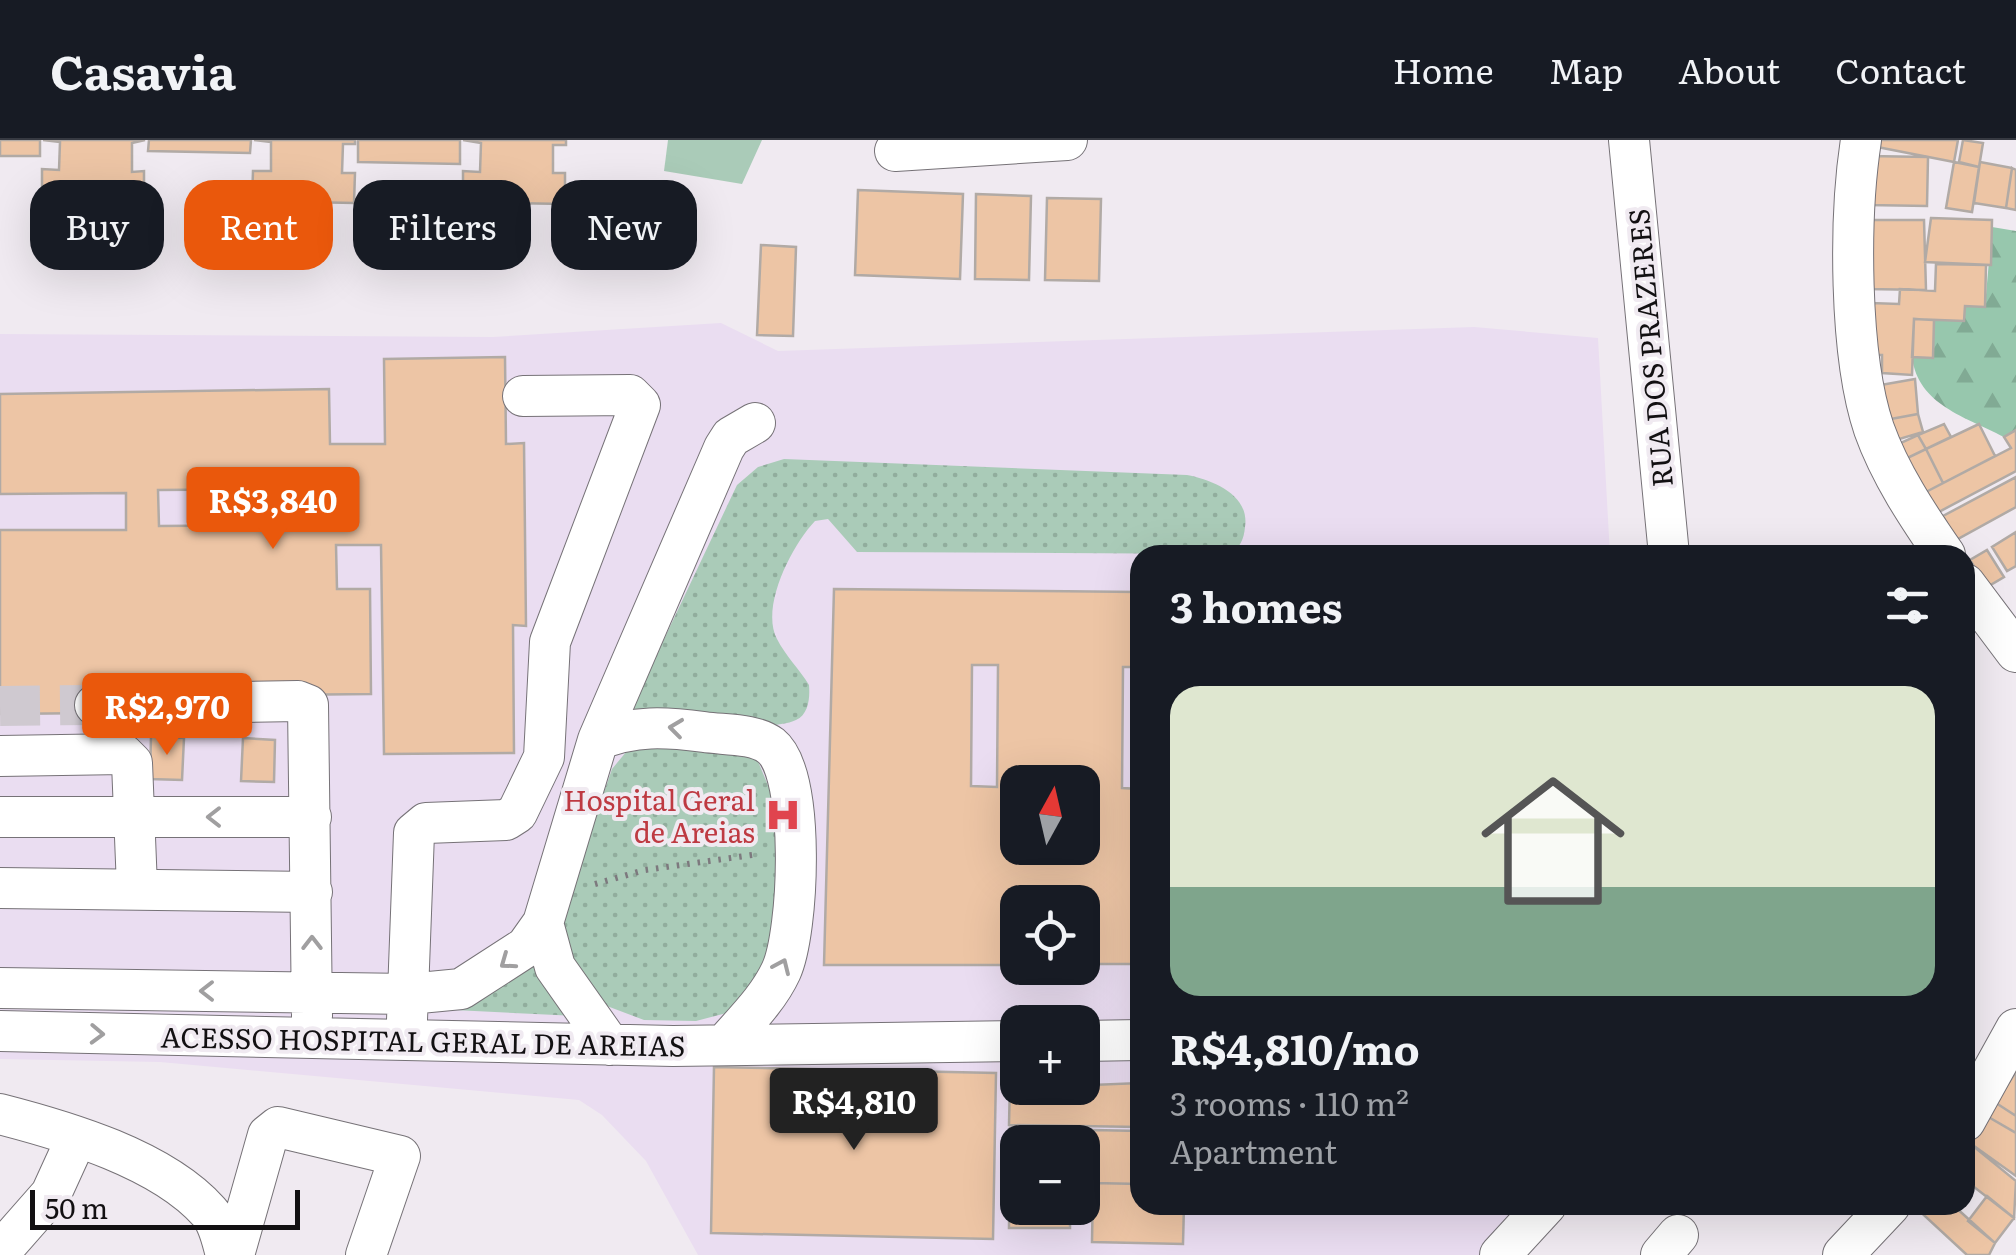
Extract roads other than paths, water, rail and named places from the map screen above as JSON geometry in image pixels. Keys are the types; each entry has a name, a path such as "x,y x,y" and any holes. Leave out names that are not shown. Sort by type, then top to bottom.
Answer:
{"street":[{"path":"894,151 1067,140"},
{"name":"RUA DOS PRAZERES","path":"1629,140 1668,545"},
{"path":"1862,140 1854,231 1865,392 1874,430 1894,472 1939,545"},
{"path":"405,1044 414,834 426,823 506,820 523,802 544,757 550,642 640,405 630,395 523,396"},
{"path":"598,740 724,448 731,437 755,423"},
{"path":"1975,597 2016,652"},
{"path":"94,705 305,703 311,712 313,1040"},
{"name":"ACESSO HOSPITAL GERAL DE AREIAS","path":"0,988 409,994 461,989 526,947 546,909 598,740 624,730 656,726 756,738 773,748 783,764 795,847 792,942 763,1001 725,1044 405,1044 0,1031"},
{"path":"0,756 123,754 132,763 137,887"},
{"path":"0,817 311,817"},
{"path":"0,888 312,892"},
{"path":"546,909 554,967 610,1045"},
{"path":"1975,1102 2016,1029"},
{"path":"1100,1040 1130,1040"},
{"path":"725,1044 1000,1041"},
{"path":"0,1114 108,1147 173,1184 210,1213 230,1255"},
{"path":"230,1255 268,1135 278,1127 400,1156 366,1255"},
{"path":"0,1252 51,1194 77,1137"},
{"path":"1843,1255 1881,1215"}],"tunnel":[{"path":"0,706 95,705"}],"place":[{"name":"Hospital Geral de Areias","path":"783,815"}]}
